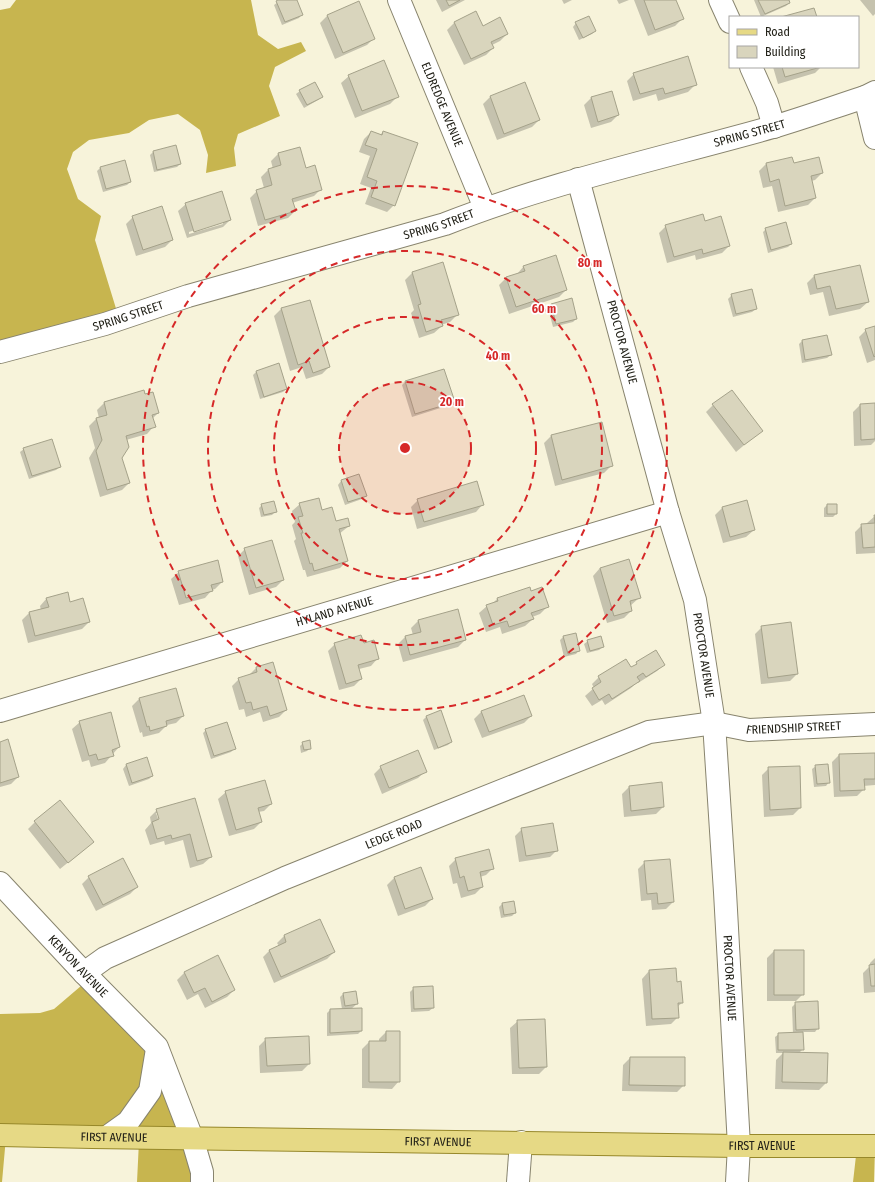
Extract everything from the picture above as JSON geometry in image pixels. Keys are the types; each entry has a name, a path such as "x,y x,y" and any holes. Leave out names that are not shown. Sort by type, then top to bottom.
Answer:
{"main road":[{"name":"FIRST AVENUE","path":"0,1135 739,1146 875,1146"}],"street":[{"name":"ELDREDGE AVENUE","path":"399,0 485,208"},
{"path":"720,0 729,20"},
{"path":"751,68 767,103 774,127"},
{"name":"SPRING STREET","path":"0,352 105,324 188,296 445,224 485,208 578,179 774,127 870,95"},
{"path":"870,95 875,138"},
{"name":"PROCTOR AVENUE","path":"578,179 668,512 695,600 714,723 739,1146 737,1182"},
{"name":"HYLAND AVENUE","path":"0,711 668,512"},
{"name":"FRIENDSHIP STREET","path":"714,723 749,730 875,724"},
{"name":"LEDGE ROAD","path":"84,973 105,958 285,878 649,732 714,723"},
{"name":"KENYON AVENUE","path":"0,883 84,973 157,1047 192,1138 202,1172 202,1182"},
{"path":"107,1137 128,1122 150,1091 157,1047"},
{"path":"518,1182 521,1142"}],"shaded area":[{"path":"16,0 251,0 258,35 278,49 301,42 306,51 275,67 269,86 280,116 238,134 234,148 236,166 206,173 208,155 200,130 178,114 149,120 129,133 89,140 73,152 67,169 78,199 101,216 95,240 118,315 0,353 0,10 10,8"},
{"path":"88,980 155,1058 200,1182 137,1182 139,1141 6,1137 2,1182 0,1182 0,1014 40,1013 54,1009"},
{"path":"857,1147 875,1147 874,1182 853,1182"}],"building":[{"path":"297,0 303,15 285,22 276,1"},
{"path":"446,0 460,0 449,6"},
{"path":"644,0 676,0 684,19 655,30"},
{"path":"758,0 789,0 790,3 765,14"},
{"path":"359,1 375,39 343,53 327,15"},
{"path":"814,8 817,16 785,16"},
{"path":"476,11 483,26 500,17 508,34 491,42 494,48 471,59 454,22"},
{"path":"589,16 596,31 583,38 575,22"},
{"path":"688,56 697,85 665,94 663,88 640,94 633,73"},
{"path":"384,60 399,97 362,111 348,75"},
{"path":"782,68 817,68 785,77"},
{"path":"315,82 323,97 307,105 299,90"},
{"path":"525,82 540,120 504,134 490,96"},
{"path":"612,91 619,115 598,122 591,97"},
{"path":"371,131 382,135 383,131 418,143 395,206 371,197 377,181 367,177 377,149 365,145"},
{"path":"176,145 181,164 157,170 153,151"},
{"path":"300,147 306,168 315,165 322,190 292,199 296,211 265,220 256,190 272,185 268,169 281,165 278,153"},
{"path":"792,157 794,163 819,157 823,173 811,176 816,198 785,206 779,179 770,182 766,163"},
{"path":"125,160 131,182 106,189 100,167"},
{"path":"222,191 231,220 194,232 185,203"},
{"path":"162,206 173,240 143,250 132,216"},
{"path":"703,214 705,221 721,216 730,246 703,254 702,249 674,257 665,225"},
{"path":"786,222 792,244 771,250 765,228"},
{"path":"556,255 567,290 516,307 506,277 525,271 523,266"},
{"path":"443,262 459,315 441,320 443,326 426,332 418,305 421,304 412,272"},
{"path":"860,265 869,302 836,309 830,286 817,289 814,275"},
{"path":"752,289 757,309 736,314 731,294"},
{"path":"572,298 577,319 556,324 551,304"},
{"path":"310,300 330,367 313,373 309,361 298,365 281,308"},
{"path":"875,326 875,356 874,357 865,329"},
{"path":"827,335 832,355 805,360 802,340"},
{"path":"279,363 287,389 264,397 256,371"},
{"path":"444,369 455,402 415,414 405,381"},
{"path":"144,390 145,394 153,392 159,413 152,415 156,427 126,436 129,447 122,458 130,483 107,490 96,451 102,440 96,418 107,415 104,402"},
{"path":"732,390 763,431 744,445 712,404"},
{"path":"875,403 875,439 861,440 860,404"},
{"path":"602,422 613,466 562,480 551,435"},
{"path":"52,439 61,467 32,476 23,448"},
{"path":"359,474 367,496 348,502 341,480"},
{"path":"477,481 484,505 424,522 417,499"},
{"path":"319,498 322,510 332,507 336,521 348,518 350,526 339,529 348,561 314,571 312,563 310,564 298,517 303,516 299,503"},
{"path":"747,500 755,530 730,537 722,507"},
{"path":"274,501 277,512 264,515 261,504"},
{"path":"827,504 837,504 837,514 827,514"},
{"path":"875,523 875,547 863,548 861,524"},
{"path":"272,540 284,580 256,588 244,548"},
{"path":"629,559 641,598 630,601 632,611 614,616 600,568"},
{"path":"218,560 223,582 211,585 213,591 186,598 178,571"},
{"path":"530,587 531,591 542,587 549,607 531,613 534,619 509,627 507,621 493,625 486,605 498,601 497,598"},
{"path":"68,592 70,602 83,598 90,622 35,636 29,612 49,607 46,598"},
{"path":"458,609 466,640 410,655 405,636 421,632 418,620"},
{"path":"791,622 798,674 768,678 761,626"},
{"path":"576,633 580,651 568,654 563,636"},
{"path":"361,635 364,643 374,640 379,659 358,665 362,679 346,684 334,643"},
{"path":"601,636 604,647 590,651 587,640"},
{"path":"656,650 665,665 646,677 643,673 637,677 640,681 612,699 609,694 599,700 592,688 601,682 598,676 626,659 631,667 637,664 636,662"},
{"path":"273,662 287,710 270,716 267,706 253,710 251,702 246,703 238,678 257,672 256,667"},
{"path":"176,688 184,716 166,721 167,726 150,731 149,726 147,727 139,698"},
{"path":"524,695 532,716 489,732 481,711"},
{"path":"441,710 452,742 438,748 426,716"},
{"path":"111,712 120,747 112,750 114,756 98,760 96,754 89,756 79,721"},
{"path":"227,722 236,749 214,756 205,729"},
{"path":"8,739 19,777 0,783 0,742"},
{"path":"310,740 311,749 304,750 302,742"},
{"path":"418,750 427,772 389,788 380,766"},
{"path":"875,753 875,779 864,779 865,790 840,791 839,754"},
{"path":"147,757 153,776 132,783 126,764"},
{"path":"828,764 830,783 817,784 815,765"},
{"path":"800,766 801,808 770,810 768,767"},
{"path":"265,780 272,804 258,808 262,822 236,830 225,791"},
{"path":"662,782 664,807 631,811 629,786"},
{"path":"195,798 212,857 197,861 190,834 172,839 171,835 157,839 152,822 159,819 156,809"},
{"path":"60,800 94,842 68,863 34,821"},
{"path":"553,823 558,851 526,856 521,828"},
{"path":"489,849 494,869 480,872 483,887 468,891 464,876 460,878 455,858"},
{"path":"123,858 138,887 103,905 88,876"},
{"path":"670,859 674,902 658,904 657,893 647,894 644,861"},
{"path":"421,867 433,899 405,909 394,877"},
{"path":"514,901 516,913 504,915 502,903"},
{"path":"320,919 335,952 281,977 269,950 286,942 284,935"},
{"path":"774,950 804,950 804,995 774,995"},
{"path":"218,955 235,990 212,1002 205,988 194,993 184,972"},
{"path":"875,964 875,986 871,986 869,965"},
{"path":"676,968 677,982 681,981 683,1003 678,1003 679,1018 652,1019 649,970"},
{"path":"433,986 434,1008 414,1009 413,987"},
{"path":"356,991 358,1004 345,1006 343,993"},
{"path":"818,1001 819,1029 796,1030 795,1002"},
{"path":"362,1008 362,1031 330,1033 330,1009"},
{"path":"545,1019 547,1067 519,1068 517,1020"},
{"path":"386,1031 400,1031 400,1082 369,1082 369,1041 386,1041"},
{"path":"803,1032 804,1050 778,1050 778,1033"},
{"path":"309,1036 310,1064 267,1066 265,1038"},
{"path":"783,1052 828,1053 827,1083 782,1082"},
{"path":"630,1057 685,1057 685,1086 629,1085"}]}
